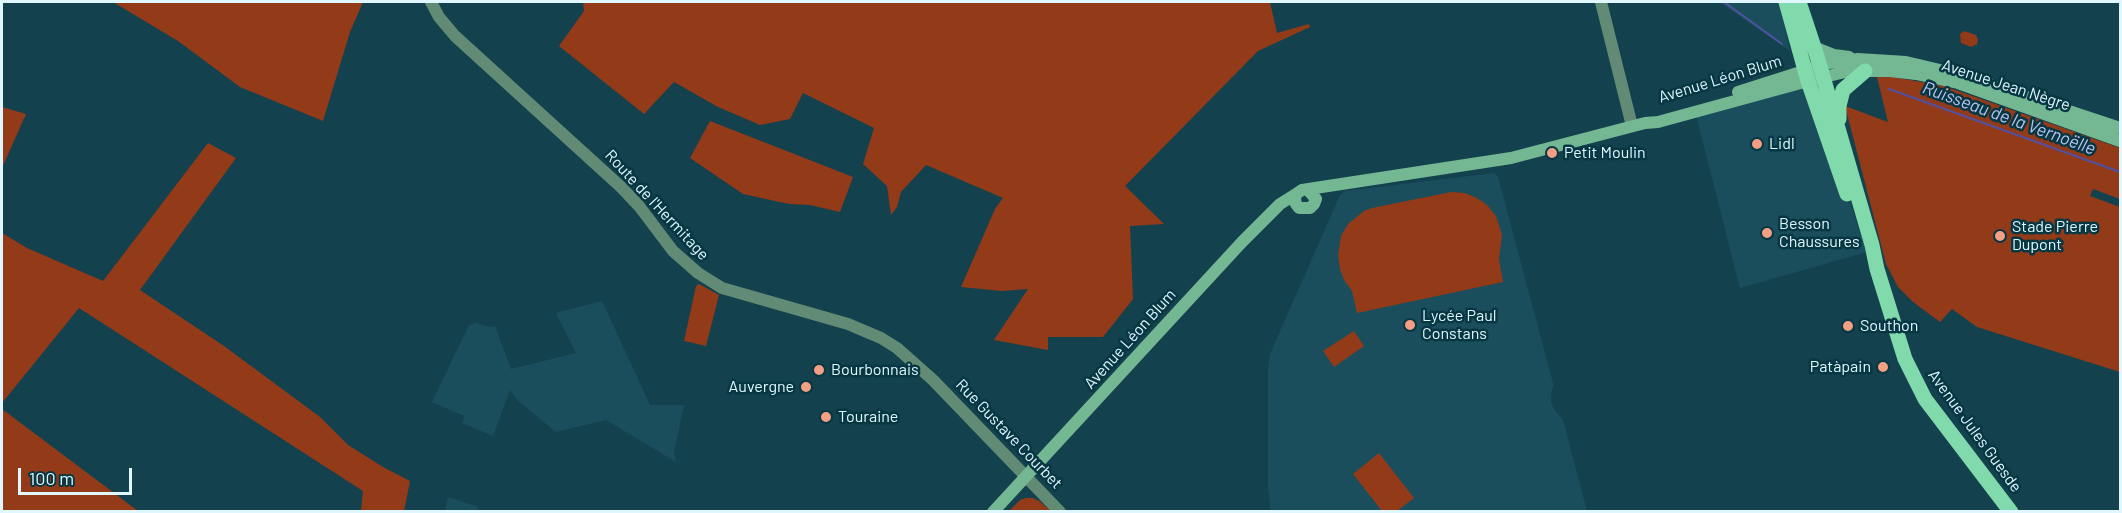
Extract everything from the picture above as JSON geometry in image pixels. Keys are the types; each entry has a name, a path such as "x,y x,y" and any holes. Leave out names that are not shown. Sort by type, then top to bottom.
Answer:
{"main road":[{"path":"1786,2 1814,73"},
{"path":"1799,2 1814,47 1814,73"},
{"name":"Avenue Jean Nègre","path":"1814,47 1860,67 1916,74 1958,83 2121,141"},
{"name":"Avenue Jean Nègre","path":"1814,73 1906,62 1958,74 2121,128"},
{"path":"1840,137 1840,97 1860,67"},
{"name":"Avenue Léon Blum","path":"1001,512 1028,477 1242,242 1280,204 1341,183 1511,158 1645,123 1656,117 1814,73"},
{"name":"Avenue Jules Guesde","path":"1814,73 1840,137 1905,359 1925,399 2011,512"},
{"name":"Avenue Jules Guesde","path":"1814,73 1865,247 1877,269"},
{"name":"Avenue Léon Blum","path":"993,512 1277,213 1293,207 1310,208 1306,194"},
{"path":"1299,207 1296,204 1306,194"}],"street":[{"name":"Route de l'Hermitage","path":"431,2 439,17 455,36 621,187 673,250 698,273 722,288 848,324 881,338 908,356 933,380"},
{"path":"1600,2 1632,126"},
{"name":"Rue Gustave Courbet","path":"933,380 1060,512"}],"shaded area":[{"path":"113,2 363,2 350,32 323,121 240,87 178,41"},
{"path":"583,2 1270,2 1277,33 1309,24 1310,27 1258,51 1125,186 1164,224 1130,226 1133,299 1103,337 1048,337 1048,350 994,340 1028,289 1002,291 961,287 995,209 1003,198 926,165 901,192 897,207 891,215 887,186 863,164 874,128 803,93 790,119 760,125 718,107 674,82 644,114 559,46 584,11"},
{"path":"1719,2 1779,2 1790,51"},
{"path":"1964,31 1976,35 1977,44 1971,47 1961,43 1960,34"},
{"name":"Stade Pierre Dupont","path":"1887,76 1944,86 2120,148 2120,199 2093,189 2090,196 2120,207 2120,372 1977,327 1952,309 1940,322 1913,302 1898,287 1886,264 1845,106 1888,122 1877,77"},
{"path":"1808,81 1867,252 1740,288 1696,115"},
{"path":"2,107 26,114 2,168"},
{"path":"710,121 853,177 840,212 743,194 690,158"},
{"path":"208,143 236,158 140,290 224,346 320,417 348,445 410,481 404,511 361,511 363,491 79,308 2,403 2,233 27,248 103,281"},
{"name":"Lycée Paul Constans","path":"1494,173 1498,177 1554,387 1551,402 1563,420 1587,511 1271,512 1268,488 1270,354 1340,195 1345,191"},
{"path":"1451,192 1465,193 1477,198 1496,216 1502,235 1499,259 1503,282 1357,313 1352,291 1340,269 1338,255 1341,236 1348,224 1364,211 1372,208"},
{"path":"699,284 719,295 706,346 684,341 696,286"},
{"path":"602,301 650,405 684,405 674,452 676,462 606,420 556,432 517,400 510,390 493,436 462,423 464,416 432,402 469,325 476,323 489,327 495,326 511,369 576,353 556,313"},
{"path":"1354,331 1364,346 1334,367 1323,351"},
{"path":"2,409 138,511 2,511"},
{"path":"1379,453 1414,498 1397,511 1382,511 1353,474"},
{"path":"448,497 478,507 478,511 445,511"},
{"path":"1026,498 1039,501 1051,511 1009,511 1020,500"}],"waterway":[{"name":"Ruisseau de la Vernoëlle","path":"1724,2 1782,44"},
{"name":"Ruisseau de la Vernoëlle","path":"1889,89 2120,172"}],"place":[{"name":"Lidl","path":"1757,144"},
{"name":"Petit Moulin","path":"1552,153"},
{"name":"Besson Chaussures","path":"1767,233"},
{"name":"Stade Pierre Dupont","path":"2000,236"},
{"name":"Lycée Paul Constans","path":"1410,325"},
{"name":"Southon","path":"1848,326"},
{"name":"Patàpain","path":"1883,367"},
{"name":"Bourbonnais","path":"819,370"},
{"name":"Auvergne","path":"806,387"},
{"name":"Touraine","path":"826,417"}]}
